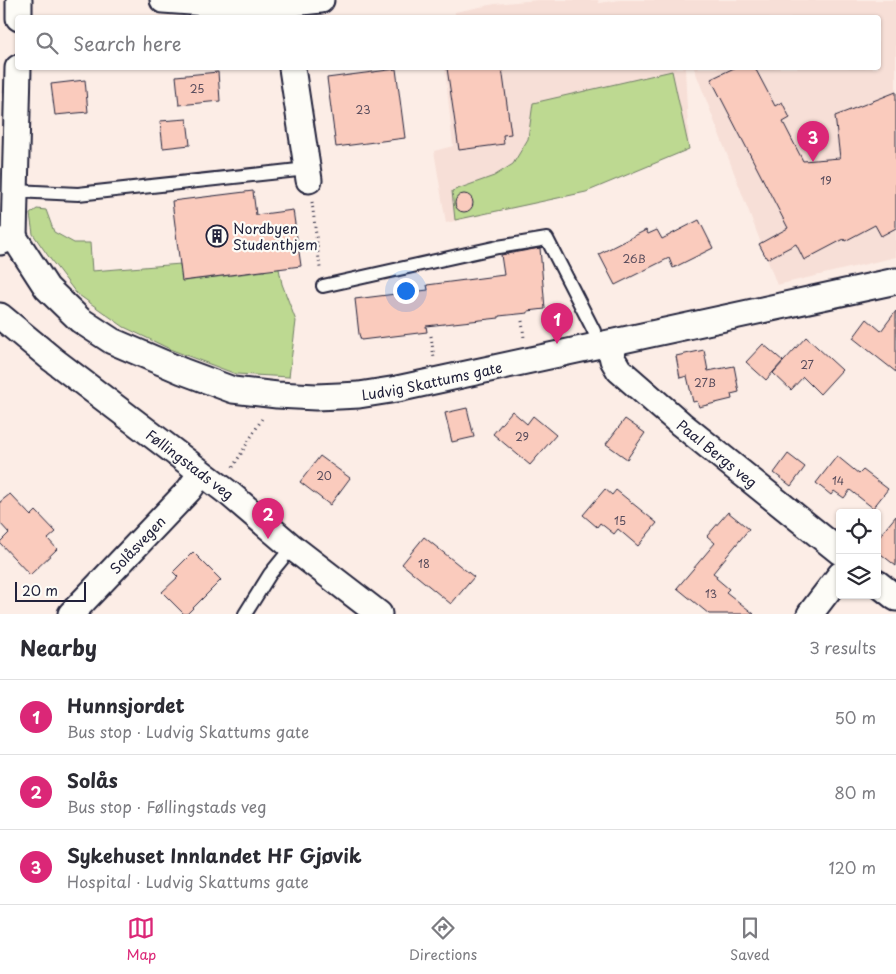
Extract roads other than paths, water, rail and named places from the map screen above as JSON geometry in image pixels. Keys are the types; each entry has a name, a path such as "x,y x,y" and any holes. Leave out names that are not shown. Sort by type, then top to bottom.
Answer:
{"street":[{"path":"19,0 19,15"},
{"path":"163,0 283,10 321,0"},
{"path":"7,240 15,191 18,70"},
{"path":"292,70 308,174"},
{"name":"Ludvig Skattums gate","path":"7,240 47,288 80,320 112,341 182,371 233,390 316,397 359,395 397,389 896,281"},
{"name":"Føllingstads veg","path":"0,316 52,359 243,505 292,547 379,614"},
{"name":"Paal Bergs veg","path":"603,345 619,370 681,424 836,549"},
{"name":"Solåsvegen","path":"71,614 188,490 201,473"},
{"path":"810,614 836,580"},
{"path":"881,586 896,598"}],"lane":[{"path":"15,191 78,194 308,174"},
{"path":"323,286 498,247 547,239 603,345"},
{"path":"245,614 270,574 292,547"}],"place":[{"name":"Sykehuset Innlandet HF Gjøvik","path":"813,162"},
{"name":"Nordbyen Studenthjem","path":"217,236"},
{"name":"Hunnsjordet","path":"557,344"},
{"name":"Solås","path":"268,539"}]}
